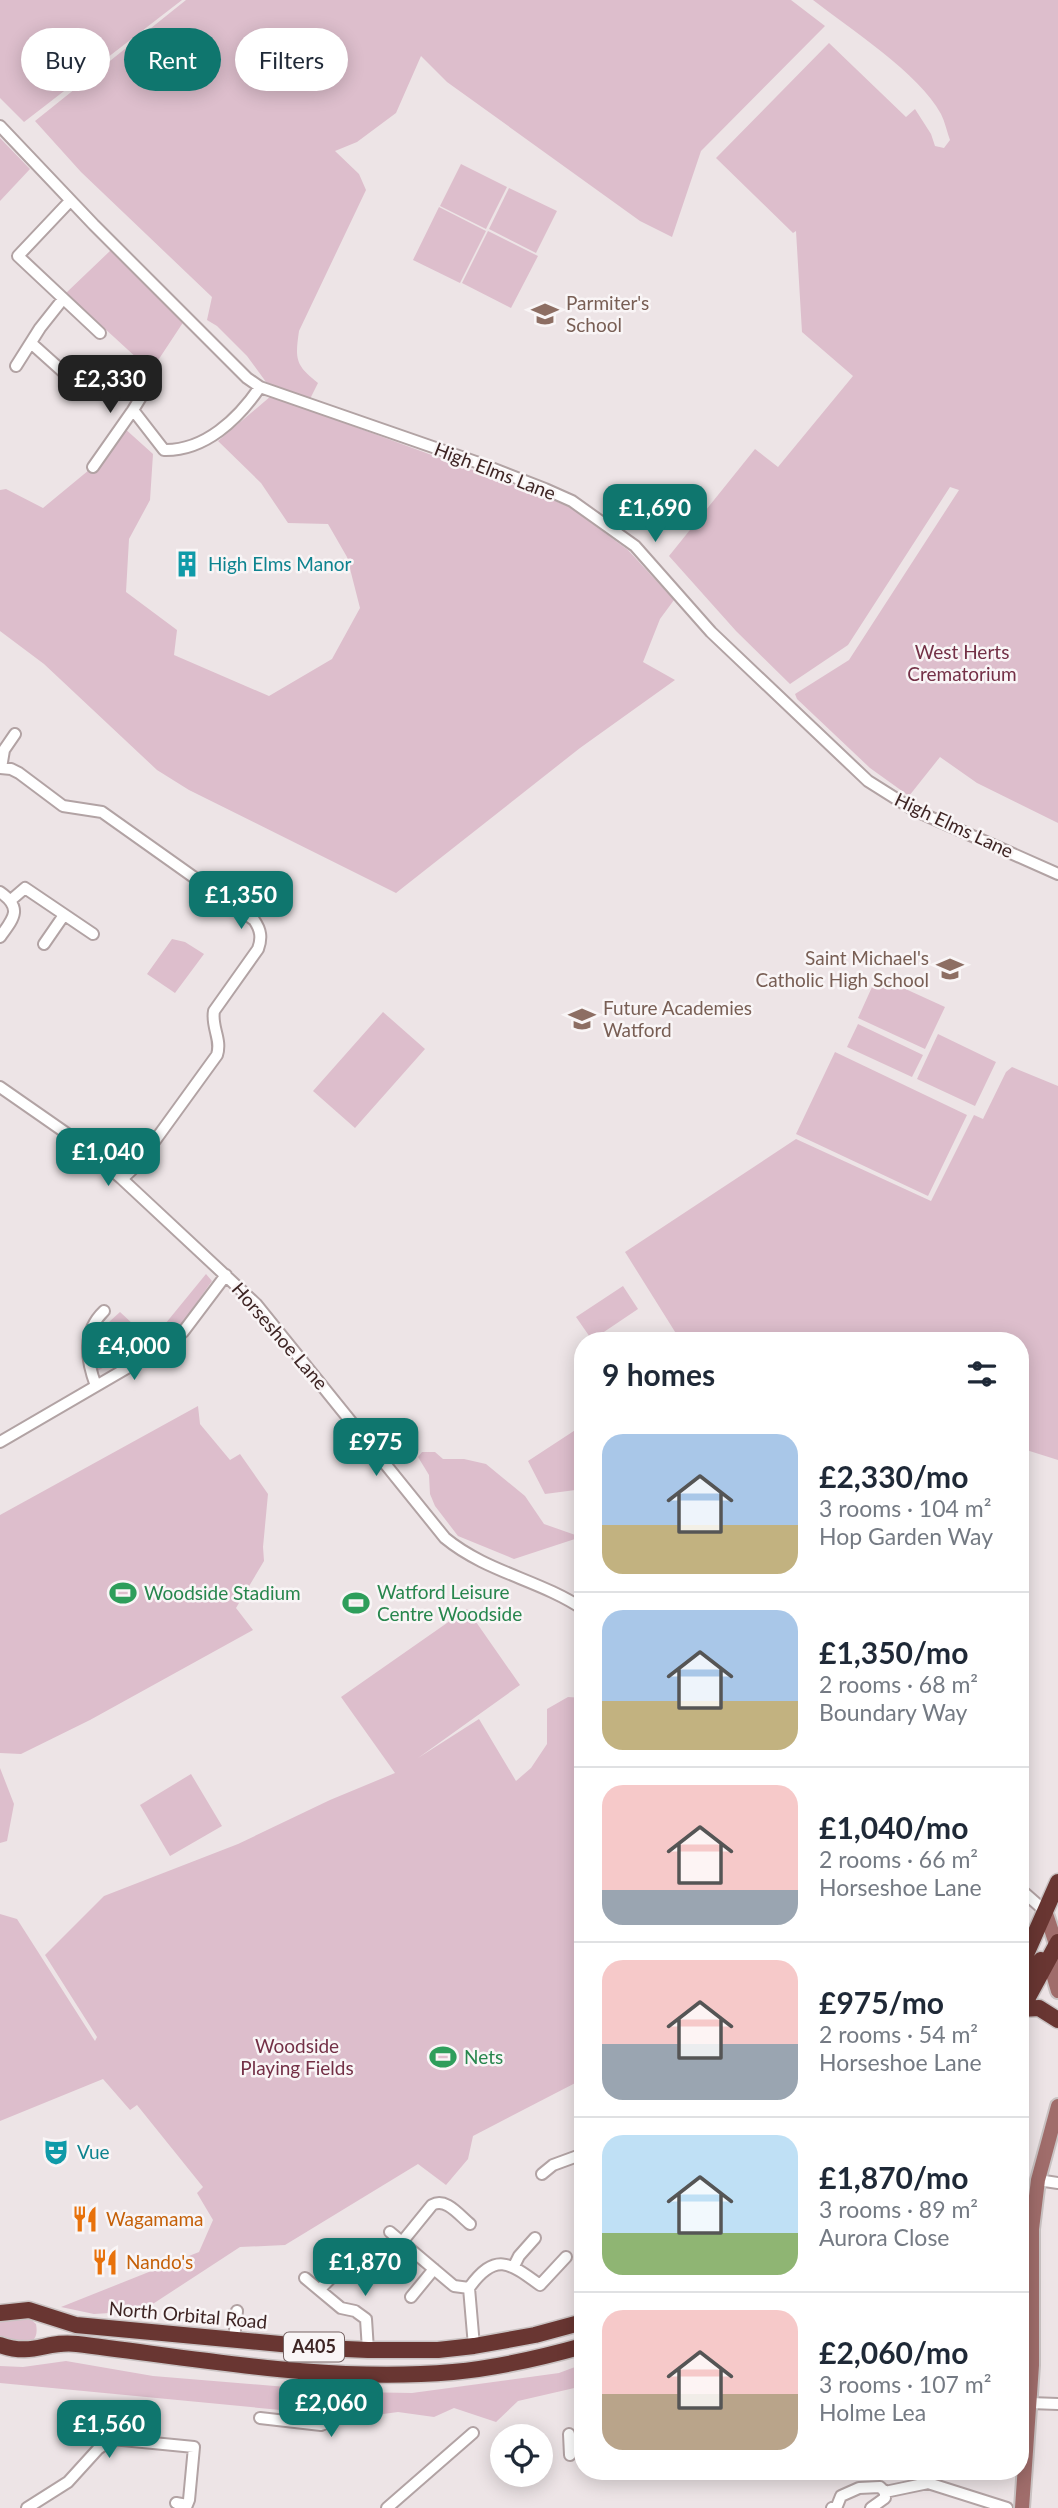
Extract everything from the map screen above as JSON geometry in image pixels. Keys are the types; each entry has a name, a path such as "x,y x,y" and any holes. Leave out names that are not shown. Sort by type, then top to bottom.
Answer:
{"highway":[{"path":"1029,1947 1058,1882"},
{"path":"1045,1911 1058,1899"},
{"path":"1029,1974 1057,1946"},
{"path":"1029,1996 1057,1946"},
{"path":"1029,2009 1039,2008 1058,2020"},
{"name":"North Orbital Road","path":"0,2313 29,2309 76,2325 368,2350 438,2350 474,2346 535,2336 574,2325"},
{"path":"44,2316 44,2348"},
{"name":"North Orbital Road","path":"0,2345 16,2351 70,2343 335,2373 452,2372 516,2362 574,2348"}],"main road":[{"path":"1045,1911 1057,1946 1053,1974 1058,1991"},
{"path":"1029,2416 1032,2229 1038,2180 1054,2132 1058,2106"},
{"path":"1022,2508 1024,2480"}],"street":[{"name":"High Elms Lane","path":"0,125 70,201 222,354 260,387 477,462 572,501 635,546 711,632 868,781 914,810 1058,874"},
{"path":"70,201 18,256 100,333"},
{"path":"16,366 63,299"},
{"path":"31,342 70,378"},
{"path":"93,467 152,379"},
{"path":"133,410 164,450 182,450 198,444 226,426 244,410 260,387"},
{"path":"15,734 4,750 0,768 19,773 63,806 102,812 254,920 258,926 258,949 214,1011 213,1023 219,1043 217,1055 158,1138 138,1164 122,1179"},
{"path":"11,900 25,888 93,934"},
{"path":"0,892 11,900 15,913 0,937"},
{"path":"44,944 65,915"},
{"name":"Horseshoe Lane","path":"0,1087 79,1142 256,1304 445,1538 474,1559 574,1604"},
{"path":"0,1442 170,1343 183,1332 226,1275"},
{"path":"96,1386 87,1342 93,1321 104,1311"},
{"path":"1029,1897 1045,1911"},
{"path":"542,2174 553,2165 574,2157"},
{"path":"1038,2180 1058,2183"},
{"path":"402,2242 432,2205 438,2202 444,2203 470,2224"},
{"path":"390,2232 454,2286 469,2288"},
{"path":"514,2266 535,2238"},
{"path":"474,2346 469,2288 489,2267 498,2264 514,2266 540,2285 566,2257"},
{"path":"411,2297 434,2269"},
{"path":"320,2289 332,2277"},
{"path":"306,2278 341,2308 355,2311 366,2319 368,2350"},
{"path":"234,2340 237,2311"},
{"path":"260,2418 321,2425 328,2423 335,2412 335,2373"},
{"path":"1030,2403 1058,2404"},
{"path":"387,2508 473,2433"},
{"path":"27,2508 68,2482 98,2449 112,2440 194,2443 190,2495 184,2505"},
{"path":"886,2492 928,2483 1007,2508"},
{"path":"836,2507 841,2496 848,2491 869,2486 880,2487 886,2492"},
{"path":"871,2508 885,2498 886,2492"}],"green space":[{"path":"0,0 182,0 146,28 124,28 124,45 110,56 110,28 21,28 21,91 64,91 24,122 0,98"},
{"path":"186,0 791,0 825,26 701,151 672,237 640,221 447,82 421,56 396,113 357,142 335,151 359,174 366,190 299,331 298,361 318,383 309,401 266,382 247,356 217,326 207,320 212,297 81,172 35,121 72,91 110,91 110,61 124,50 124,91 221,91 221,28 151,28"},
{"name":"West Herts Crematorium","path":"813,0 1058,0 1058,823 977,783 940,757 909,796 870,768 797,699 795,694 849,660 959,490 950,487 848,645 790,684 736,631 669,556 755,449 778,467 853,376 802,332 796,231 793,233 716,158 829,43 906,117 915,109 931,134 935,146 944,148 950,140 941,114 917,83 883,52"},
{"path":"0,138 30,169 0,201"},
{"path":"461,164 507,187 486,229 440,206"},
{"path":"509,188 557,211 536,253 489,229"},
{"path":"439,207 486,231 460,283 413,260"},
{"path":"488,231 538,256 511,308 462,283"},
{"path":"111,250 184,321 151,371 66,293"},
{"path":"271,396 571,508 628,550 674,600 660,619 643,662 675,680 580,748 396,893 189,790 157,770 44,664 0,631 0,490 6,489 43,508 89,470 123,427 153,454 150,500 129,539 126,592 177,630 174,655 269,696 332,659 360,608 347,557 328,524 288,523 261,483 218,441"},
{"path":"172,939 185,942 204,954 175,993 147,974"},
{"path":"877,976 945,1007 925,1049 858,1018"},
{"path":"383,1012 425,1049 355,1128 313,1091"},
{"path":"858,1024 923,1055 912,1077 847,1047"},
{"path":"938,1034 996,1062 975,1106 917,1079"},
{"path":"835,1052 967,1115 928,1196 796,1134"},
{"path":"1012,1067 1058,1086 1058,1460 1029,1451 1029,1332 675,1332 625,1252 796,1139 931,1201 974,1115 983,1119 1006,1072"},
{"path":"206,1274 212,1281 181,1325 145,1351 137,1350 97,1371 95,1364 102,1361 102,1334 94,1333 98,1324 109,1322 120,1312 134,1325 161,1329"},
{"path":"623,1286 638,1309 604,1332 586,1332 576,1317"},
{"name":"Woodside Stadium","path":"198,1406 200,1424 230,1460 240,1454 268,1494 264,1561 236,1608 253,1630 90,1720 21,1754 0,1753 0,1515"},
{"path":"574,1431 574,1490 545,1494 528,1461"},
{"path":"422,1452 435,1452 443,1459 464,1459 486,1464 525,1496 544,1524 574,1535 574,1539 514,1559 458,1536 435,1506 430,1494 429,1475 418,1457"},
{"name":"Woodside Playing Fields","path":"467,1609 520,1685 418,1758 479,1719 516,1781 531,1768 547,1744 547,1709 568,1697 574,1697 574,2084 473,2136 468,2159 446,2185 418,2164 285,2245 240,2247 142,2311 94,2314 61,2307 199,2252 213,2220 197,2193 203,2187 137,2105 130,2110 103,2079 0,2121 0,1914 17,1919 95,2041 97,2037 45,1955 104,1896 238,1844 330,1800 395,1773 341,1697"},
{"path":"0,1768 14,1804 7,1841 0,1843"},
{"path":"191,1774 222,1826 170,1856 140,1805"},
{"path":"29,2318 36,2324 37,2333 31,2341 25,2343 0,2338 0,2321"},
{"path":"66,2361 153,2376 322,2390 323,2414 0,2383 0,2366 23,2367"},
{"path":"574,2367 574,2388 518,2401 496,2422 454,2408 434,2417 398,2412 361,2417 351,2416 343,2406 343,2401 355,2392 412,2393 559,2373"}],"place":[{"name":"Parmiter's School","path":"545,314"},
{"name":"High Elms Manor","path":"187,564"},
{"name":"Saint Michael's Catholic High School","path":"950,969"},
{"name":"Future Academies Watford","path":"582,1019"},
{"name":"Woodside Stadium","path":"123,1593"},
{"name":"Watford Leisure Centre Woodside","path":"356,1603"},
{"name":"Nets","path":"443,2057"},
{"name":"Vue","path":"56,2152"},
{"name":"Wagamama","path":"85,2219"},
{"name":"Nando's","path":"105,2262"}]}
